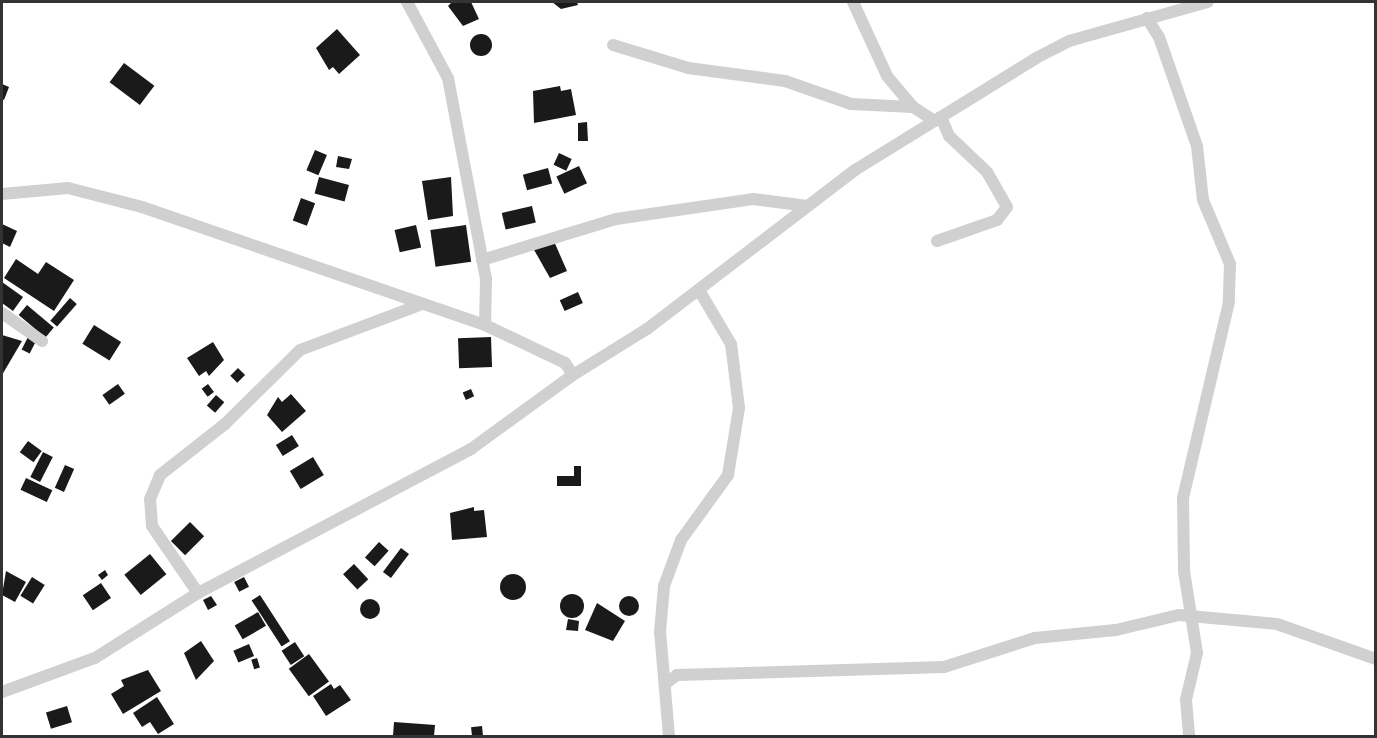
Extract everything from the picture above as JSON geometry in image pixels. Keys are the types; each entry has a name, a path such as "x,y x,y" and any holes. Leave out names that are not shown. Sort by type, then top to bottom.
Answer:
{"street":[{"path":"407,2 448,78 482,260 485,325"},
{"path":"853,2 887,76 913,107 937,119 949,136 987,172 1006,207 997,219 937,241"},
{"path":"2,692 95,658 198,593 471,449 573,375 699,290 808,206 937,119 1069,41 1208,2"},
{"path":"1147,18 1159,37 1197,146 1203,200 1230,264 1229,302 1183,498 1184,571 1194,614 1197,653 1186,700 1189,736"},
{"path":"613,45 688,68 785,81 851,104 913,107"},
{"path":"2,194 68,188 100,195 303,259 420,304 485,325 565,363 573,375"},
{"path":"482,260 616,219 753,199 808,206"},
{"path":"669,736 660,607 668,570 685,534 728,475 737,429 736,362 724,329 699,290"},
{"path":"198,593 152,526 150,499 160,476 225,424 300,350 420,304"},
{"path":"2,313 42,341"},
{"path":"665,684 677,675 944,667 1035,638 1194,614 1277,624 1376,659"}],"building":[{"path":"452,2 471,2 479,19 463,26 448,6"},
{"path":"552,2 577,2 578,5 561,9"},
{"path":"337,29 360,55 339,74 333,67 329,70 316,48"},
{"path":"481,34 489,37 492,45 489,53 481,56 473,53 470,45 473,37"},
{"path":"124,63 154,86 140,105 110,82"},
{"path":"2,84 9,87 4,100 2,99"},
{"path":"560,86 561,91 571,89 576,115 534,123 533,91"},
{"path":"587,122 588,141 578,141 578,123"},
{"path":"315,150 327,155 318,175 306,170"},
{"path":"559,153 572,159 566,171 554,165"},
{"path":"338,156 352,159 349,169 336,167"},
{"path":"579,166 587,183 564,194 556,177"},
{"path":"548,168 552,183 527,190 523,175"},
{"path":"319,177 349,185 345,201 315,193"},
{"path":"451,177 453,216 428,220 422,181"},
{"path":"301,198 315,203 307,226 293,221"},
{"path":"532,206 536,223 506,230 502,213"},
{"path":"2,224 17,231 10,247 2,243"},
{"path":"416,225 421,247 400,252 395,230"},
{"path":"466,225 471,262 435,267 430,230"},
{"path":"553,239 567,271 550,278 533,248"},
{"path":"16,259 38,274 46,262 74,280 54,311 4,278"},
{"path":"2,282 23,297 13,311 2,303"},
{"path":"578,292 583,303 565,311 560,300"},
{"path":"70,298 77,304 57,327 50,321"},
{"path":"27,305 54,327 45,337 19,315"},
{"path":"94,325 121,342 109,361 82,344"},
{"path":"2,335 22,341 2,375"},
{"path":"28,337 36,341 30,354 22,349"},
{"path":"491,337 492,367 459,368 458,338"},
{"path":"213,342 224,360 209,376 206,371 199,376 187,358"},
{"path":"238,368 245,375 237,383 230,376"},
{"path":"118,384 125,394 109,405 102,395"},
{"path":"208,384 214,392 208,397 202,389"},
{"path":"471,389 474,396 466,400 463,393"},
{"path":"291,394 306,411 282,432 267,415 278,397 282,402"},
{"path":"216,395 224,402 215,413 207,406"},
{"path":"292,435 299,446 283,456 276,445"},
{"path":"28,441 42,451 34,462 20,452"},
{"path":"43,452 53,457 40,482 30,477"},
{"path":"313,457 324,475 301,489 290,471"},
{"path":"65,465 74,469 64,492 55,488"},
{"path":"574,466 581,466 581,486 557,486 557,476 574,476"},
{"path":"26,478 52,490 47,502 21,490"},
{"path":"474,507 474,511 484,510 487,537 452,540 450,513"},
{"path":"190,522 204,536 185,555 171,541"},
{"path":"379,542 389,551 375,566 365,558"},
{"path":"401,548 409,554 391,578 383,572"},
{"path":"150,554 166,574 141,595 124,575"},
{"path":"354,564 368,579 357,590 343,574"},
{"path":"105,570 108,575 102,580 98,575"},
{"path":"6,571 26,582 15,602 2,595"},
{"path":"513,574 522,578 526,587 522,596 513,600 504,596 500,587 504,578"},
{"path":"32,577 45,585 33,604 20,596"},
{"path":"244,577 249,587 239,592 234,582"},
{"path":"101,583 111,598 93,610 83,595"},
{"path":"572,594 580,598 584,606 580,614 572,618 564,614 560,606 564,598"},
{"path":"260,595 290,641 282,647 252,600"},
{"path":"211,596 217,605 208,610 203,600"},
{"path":"629,596 636,599 639,606 636,613 629,616 622,613 619,606 622,599"},
{"path":"370,599 377,602 380,609 377,616 370,619 363,616 360,609 363,602"},
{"path":"597,603 625,621 613,641 585,630"},
{"path":"258,612 266,626 243,639 235,626"},
{"path":"568,619 579,621 578,631 566,630"},
{"path":"201,641 214,661 196,680 184,653"},
{"path":"295,642 304,656 291,665 282,651"},
{"path":"249,644 254,656 238,663 233,651"},
{"path":"309,654 329,682 309,696 289,669"},
{"path":"257,658 260,668 254,669 251,660"},
{"path":"148,670 161,691 123,714 111,694 124,686 121,680"},
{"path":"331,684 334,689 340,685 351,700 326,716 313,696"},
{"path":"157,697 174,724 158,734 150,722 142,727 133,713"},
{"path":"67,706 72,722 51,729 46,712"},
{"path":"394,722 435,725 434,736 393,736"},
{"path":"482,726 483,736 472,736 471,727"}]}
